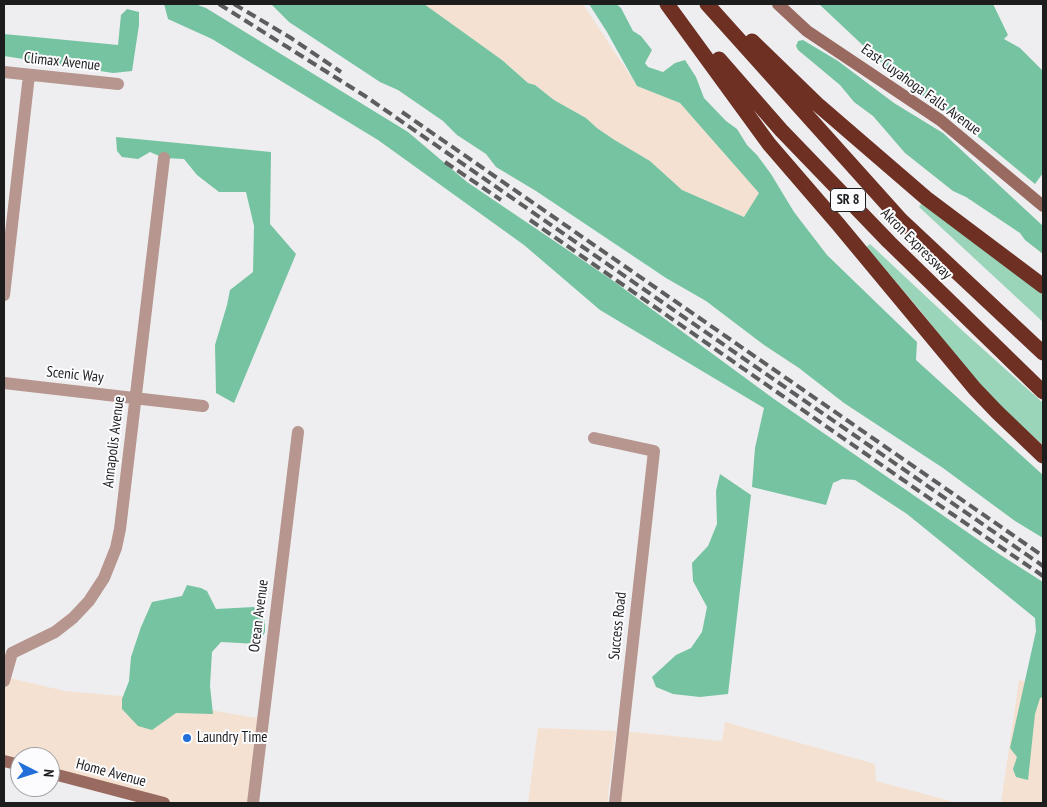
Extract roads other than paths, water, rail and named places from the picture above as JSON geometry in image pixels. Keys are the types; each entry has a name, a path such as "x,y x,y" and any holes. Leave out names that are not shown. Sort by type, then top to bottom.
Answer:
{"highway":[{"name":"Akron Expressway","path":"669,4 781,130 841,193 1043,392"},
{"path":"669,4 769,144 975,389 1043,456"},
{"name":"Akron Expressway","path":"707,4 901,220 1043,353"},
{"path":"712,4 817,104 926,198 1043,286"}],"street":[{"name":"East Cuyahoga Falls Avenue","path":"778,4 808,31 940,120 1043,206"},
{"name":"Climax Avenue","path":"4,72 118,84"},
{"path":"4,295 29,75"},
{"name":"Annapolis Avenue","path":"12,653 55,632 90,601 104,578 116,548 120,529 164,158"},
{"name":"Scenic Way","path":"4,383 202,406"},
{"name":"Ocean Avenue","path":"253,803 298,432"},
{"name":"Success Road","path":"594,438 654,451 615,803"},
{"path":"4,643 12,653 4,681"},
{"name":"Home Avenue","path":"60,776 164,803"}],"railway":[{"path":"219,4 365,96 1043,566"},
{"path":"234,4 291,38 341,72"},
{"path":"402,112 1043,556"},
{"path":"445,162 501,200"},
{"path":"530,220 1043,576"}],"place":[{"name":"Laundry Time","path":"187,738"}]}
